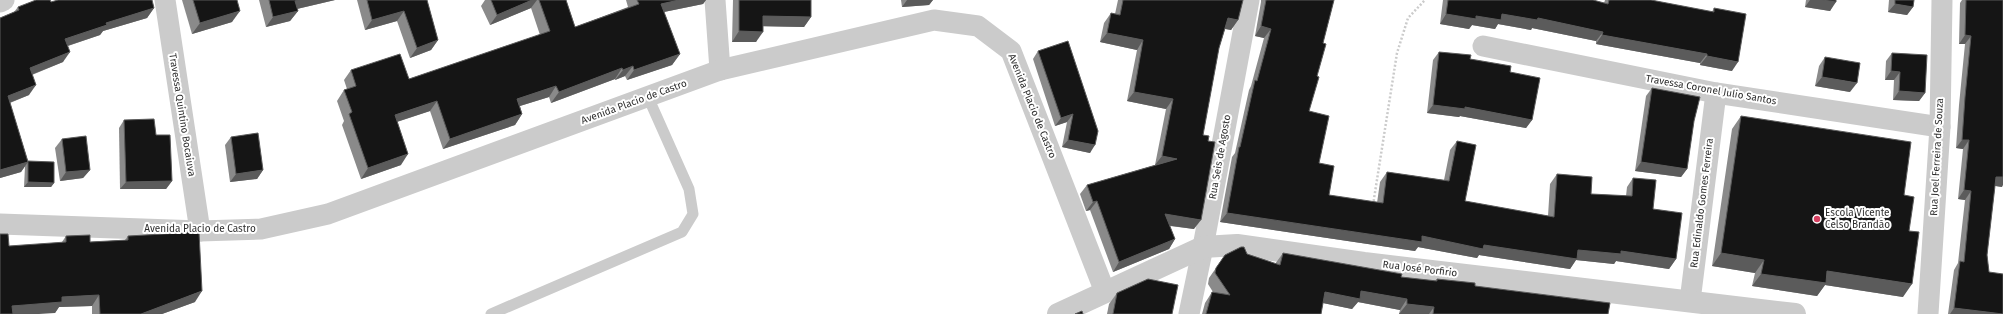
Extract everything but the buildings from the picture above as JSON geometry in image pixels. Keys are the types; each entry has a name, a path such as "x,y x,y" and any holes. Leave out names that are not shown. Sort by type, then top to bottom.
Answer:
{"street":[{"path":"0,2 4,0"},
{"name":"Travessa Quintino Bocaiuva","path":"165,0 200,231"},
{"path":"714,0 720,70"},
{"name":"Rua Seis de Agosto","path":"1189,314 1249,0"},
{"name":"Rua Joel Ferreira de Souza","path":"1928,314 1940,127 1942,0"},
{"name":"Avenida Placio de Castro","path":"0,224 200,231 261,229 328,214 720,70 934,20 978,26 1010,51 1105,292"},
{"name":"Travessa Coronel Julio Santos","path":"1483,46 1716,92 1940,127"},
{"name":"Rua Edinaldo Gomes Ferreira","path":"1689,308 1716,92"},
{"name":"Rua José Porfirio","path":"1058,314 1203,247 1237,245 1689,308 1795,314"}],"lane":[{"path":"491,314 682,232 693,214 690,189 648,96"}],"path":[{"path":"1373,208 1397,53 1408,18 1424,0"}],"place":[{"name":"Escola Vicente Celso Brandão","path":"1817,219"}]}
